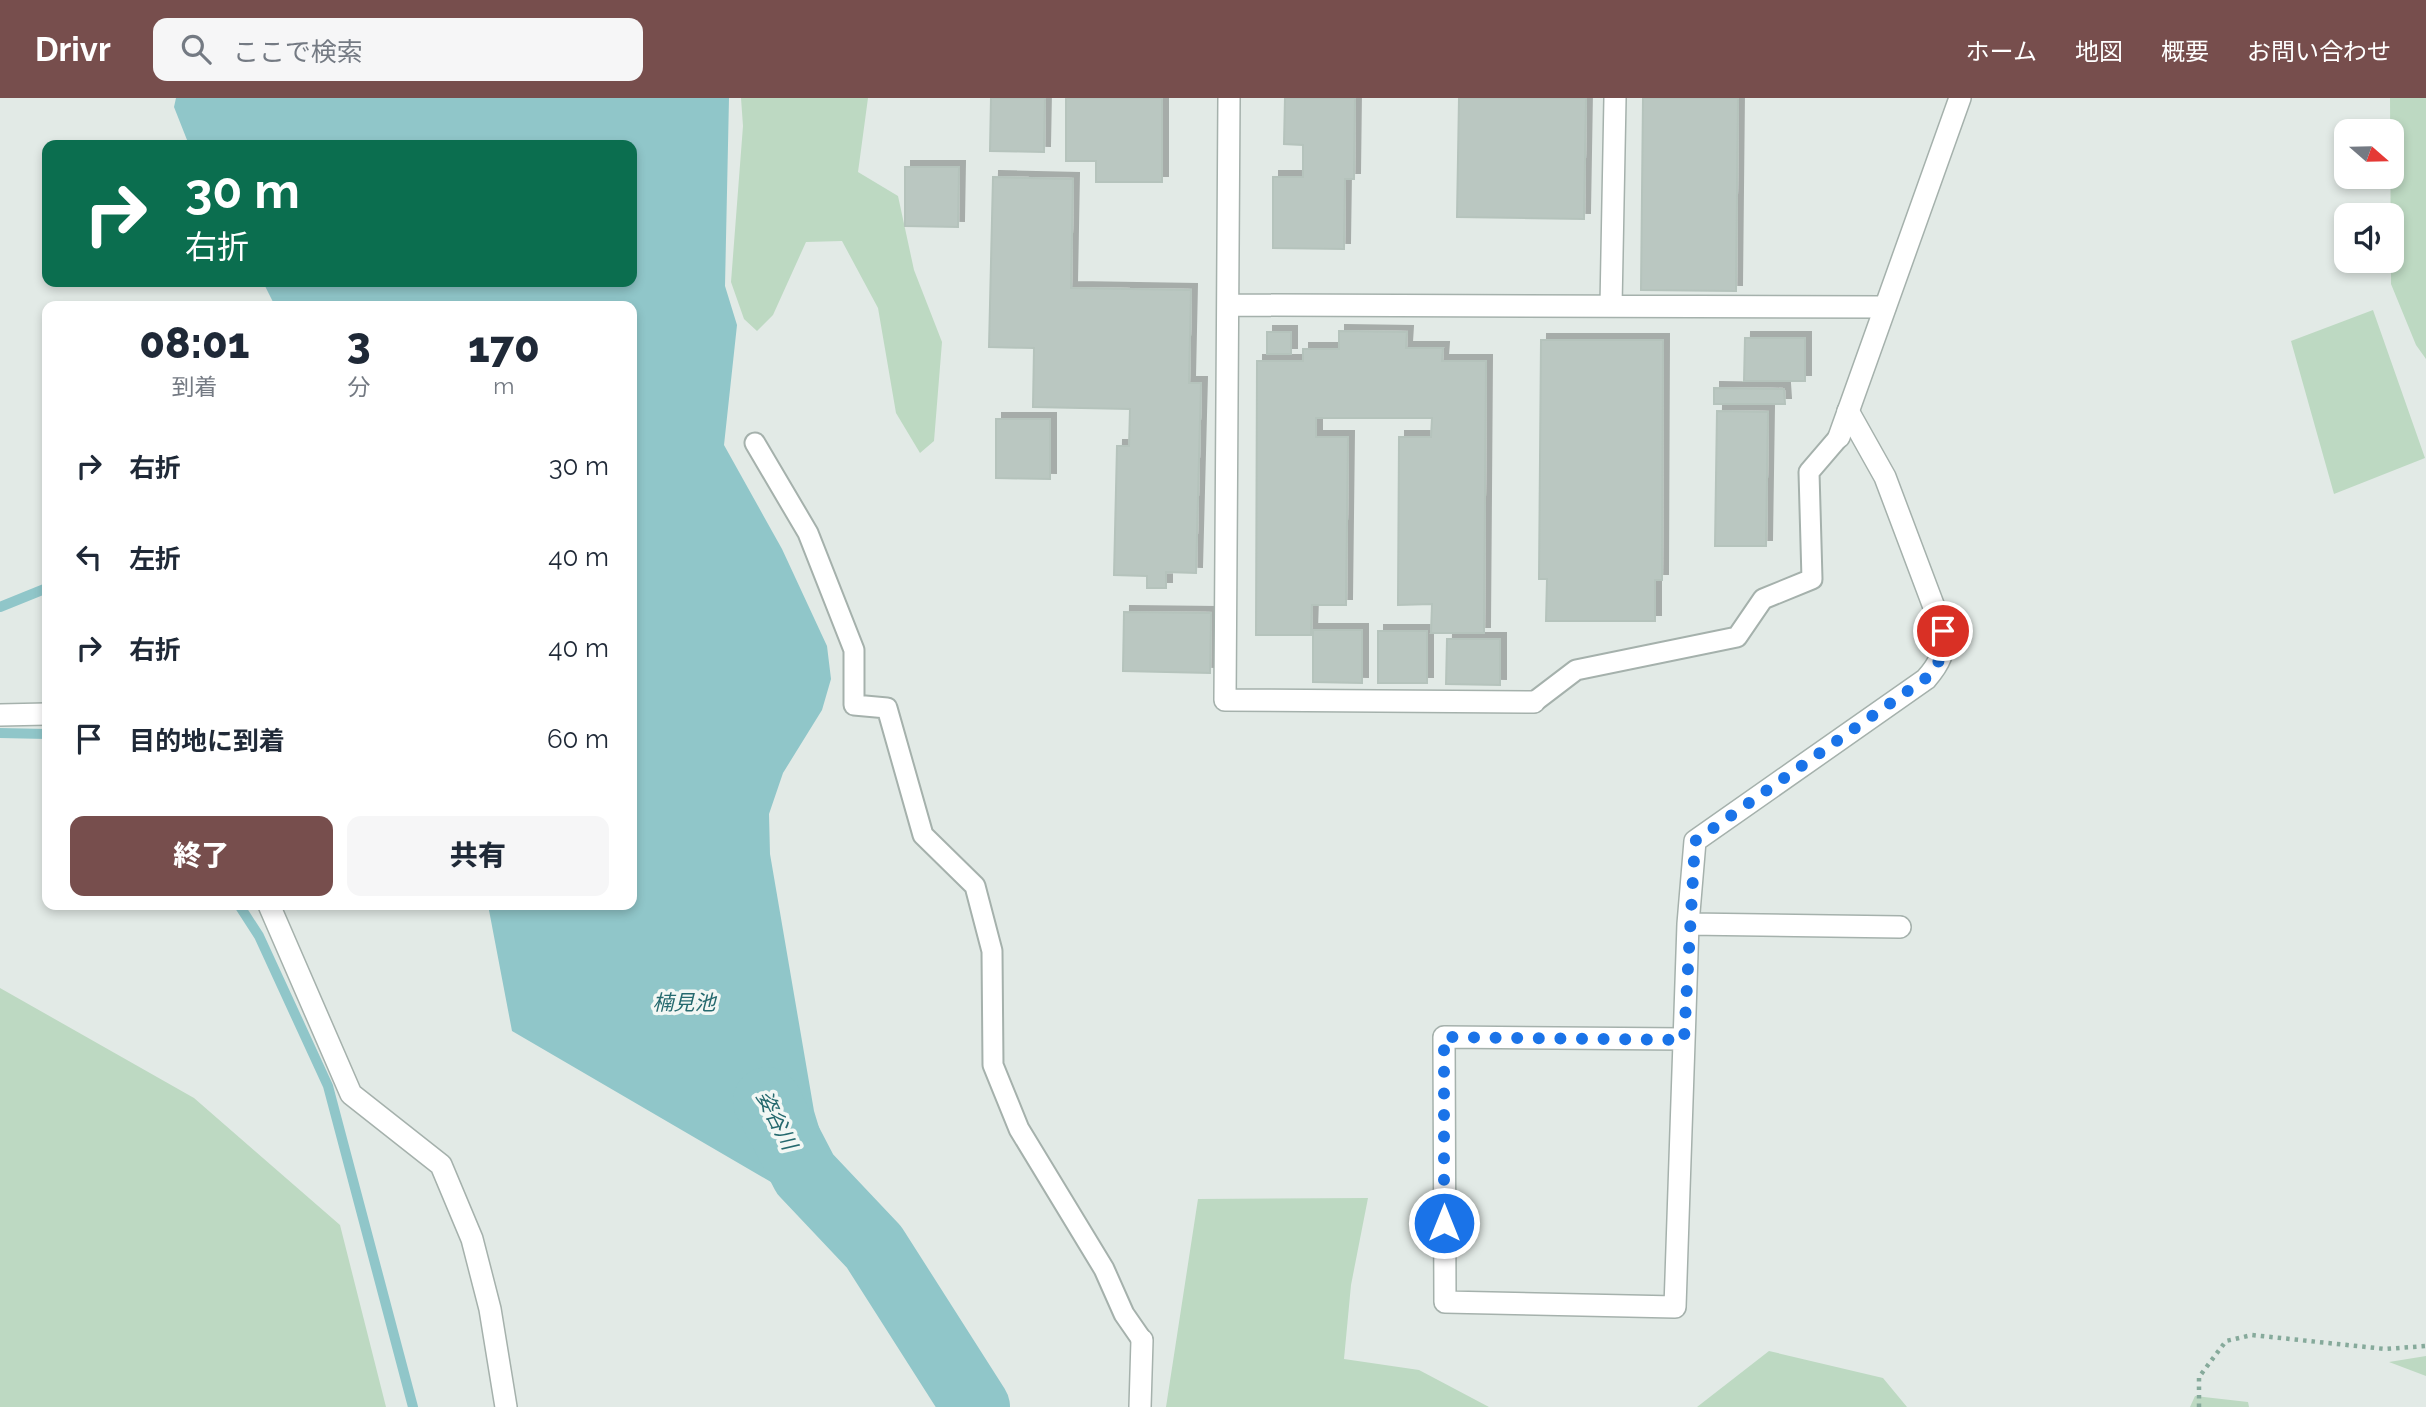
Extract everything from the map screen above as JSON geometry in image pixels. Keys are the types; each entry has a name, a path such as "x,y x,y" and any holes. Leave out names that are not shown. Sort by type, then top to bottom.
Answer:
{"street":[{"path":"1229,98 1230,305 1225,700 1534,702"},
{"path":"1611,306 1615,98"},
{"path":"1839,437 1960,98"},
{"path":"1230,305 1885,307"},
{"path":"1684,1040 1444,1037 1445,1302 1675,1307 1688,924 1695,841 1926,678 1939,665 1944,648 1943,631 1885,477 1848,411"},
{"path":"0,715 42,714"},
{"path":"271,910 351,1094 441,1165 475,1251 490,1309 506,1407"},
{"path":"1688,924 1900,927"},
{"path":"1140,1407 1142,1340"}],"lane":[{"path":"1534,702 1576,670 1737,637 1763,599 1812,579 1809,472 1839,437"},
{"path":"755,443 808,533 854,650 854,705 887,708 923,835 975,886 992,951 993,1065 1019,1129 1104,1269 1124,1314 1142,1340"}],"path":[{"path":"2199,1407 2199,1377 2227,1341 2252,1335 2385,1349 2426,1346"}],"green space":[{"path":"741,98 868,98 858,172 898,196 914,270 942,342 934,441 920,453 896,413 878,308 842,241 806,242 773,315 757,331 744,319 731,282 743,126"},
{"path":"2390,98 2426,98 2426,359 2416,345 2391,284 2391,273 2404,273 2404,203 2391,203 2390,189 2404,189 2404,119 2390,119"},
{"path":"2373,310 2425,458 2334,494 2291,341"},
{"path":"0,988 194,1098 340,1225 386,1407 0,1407"},
{"path":"1368,1198 1351,1285 1344,1359 1419,1370 1489,1407 1166,1407 1198,1199"},
{"path":"1769,1351 1883,1378 1907,1407 1697,1407"},
{"path":"2426,1356 2426,1376 2389,1362"},
{"path":"2195,1396 2248,1402 2249,1407 2190,1407"}],"water":[{"name":"楠見池","path":"176,98 729,98 725,286 737,325 724,445 782,549 827,646 831,679 822,710 783,773 769,814 770,854 814,1111 831,1167 795,1196 512,1031 489,910 637,910 637,301 272,301 266,287 637,287 637,140 187,140 174,107"}],"building":[{"path":"991,98 1045,98 1044,152 990,151"},
{"path":"1066,98 1162,98 1162,182 1096,182 1096,161 1066,161"},
{"path":"1285,98 1355,98 1354,179 1345,179 1344,249 1273,248 1273,177 1303,177 1303,145 1284,144"},
{"path":"1459,98 1586,98 1584,219 1457,217"},
{"path":"1643,98 1738,98 1736,291 1641,290"},
{"path":"905,167 959,167 958,227 905,226"},
{"path":"993,177 1073,179 1071,288 1191,290 1189,383 1201,383 1196,573 1166,572 1166,588 1147,588 1147,576 1114,575 1117,446 1129,446 1130,409 1033,407 1034,348 989,347"},
{"path":"1339,331 1407,332 1406,348 1443,348 1442,361 1486,361 1484,633 1431,633 1432,604 1398,605 1399,437 1431,437 1432,418 1316,418 1316,437 1348,437 1346,605 1312,605 1311,635 1256,635 1257,361 1303,361 1303,349 1339,349"},
{"path":"1267,332 1291,332 1291,354 1267,354"},
{"path":"1745,338 1805,338 1805,381 1744,381"},
{"path":"1541,340 1663,340 1662,580 1655,580 1655,621 1546,621 1547,579 1539,579"},
{"path":"1714,388 1784,389 1785,404 1714,404"},
{"path":"1717,411 1768,412 1766,546 1715,546"},
{"path":"996,419 1050,419 1050,479 996,478"},
{"path":"1124,612 1211,613 1210,673 1123,671"},
{"path":"1313,630 1362,630 1362,683 1313,682"},
{"path":"1378,631 1427,631 1427,683 1378,683"},
{"path":"1447,639 1500,639 1500,685 1446,684"}],"waterway":[{"path":"0,607 42,590"},
{"path":"0,733 42,734"},
{"path":"242,910 259,936 328,1086 413,1407"},
{"name":"姿谷川","path":"767,1101 805,1174 874,1247 976,1407"}],"route":[{"path":"1444,1223 1444,1037 1684,1040 1688,924 1695,841 1926,678 1939,665 1944,648 1943,631"}]}
